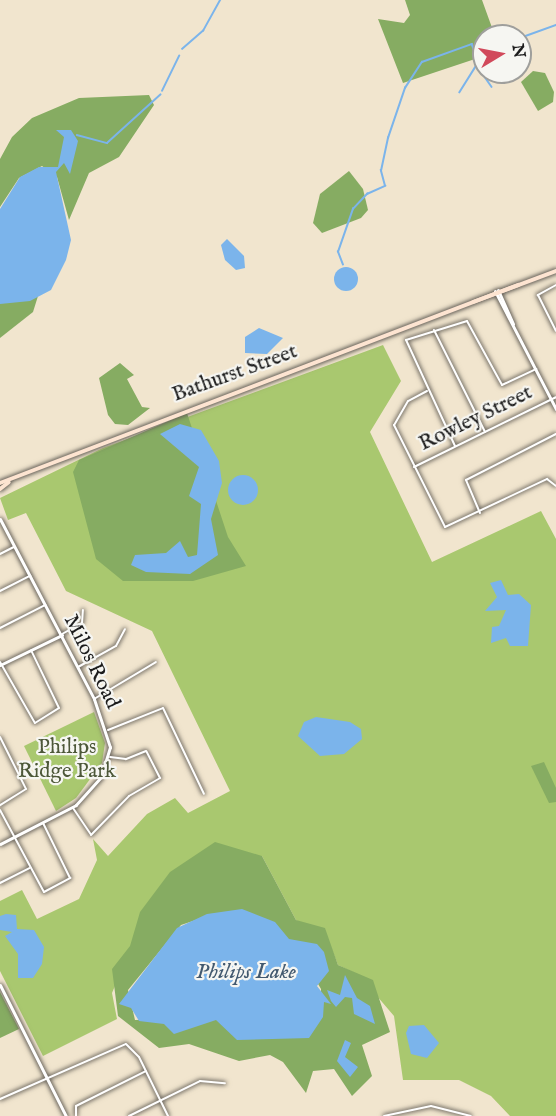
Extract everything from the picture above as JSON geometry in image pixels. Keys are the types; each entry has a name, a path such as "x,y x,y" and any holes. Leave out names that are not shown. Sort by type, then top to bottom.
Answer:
{"main road":[{"name":"Bathurst Street","path":"0,483 114,435 556,271"},
{"name":"Bathurst Street","path":"0,489 9,481"}],"street":[{"path":"556,285 538,295 556,331"},
{"path":"498,293 556,409"},
{"path":"455,446 405,343 434,330 468,322 502,385 536,369"},
{"path":"434,330 484,432"},
{"path":"427,391 408,401 394,421 414,467 445,527 480,513 547,479 556,486"},
{"name":"Rowley Street","path":"414,467 556,397"},
{"path":"480,513 466,480 556,435"},
{"name":"Milos Road","path":"0,519 94,699 108,730 110,757"},
{"path":"0,554 15,546"},
{"path":"0,591 30,576"},
{"path":"0,628 45,605"},
{"path":"31,650 59,708 35,723 0,664 62,635 82,622 83,610"},
{"path":"78,667 116,646 125,629"},
{"path":"94,699 156,662"},
{"path":"108,730 163,708 204,794"},
{"path":"0,737 26,789 0,805"},
{"path":"0,844 73,808 101,777 110,757 126,759 146,751 160,778 129,796 91,836 73,808"},
{"path":"0,810 42,892 70,878 43,822"},
{"path":"0,883 29,868"},
{"path":"0,985 66,1116"},
{"path":"0,1099 48,1080 124,1044 146,1071 168,1116"},
{"path":"76,1116 76,1106 146,1071"},
{"path":"129,1116 200,1081 225,1083"},
{"path":"384,1116 431,1106 471,1116"}],"green space":[{"path":"405,0 482,0 491,24 472,24 472,60 403,83 378,19 404,23 410,15"},
{"path":"532,72 545,73 554,92 553,102 538,111 522,84 532,84"},
{"path":"149,95 154,105 119,157 89,173 69,220 57,177 42,166 19,178 0,207 0,159 12,137 32,118 79,98"},
{"path":"349,171 363,189 368,210 361,218 322,233 313,223 320,194"},
{"path":"38,296 33,312 0,338 0,303"},
{"path":"383,345 401,381 370,432 432,562 541,511 556,539 556,1116 510,1116 491,1096 459,1080 403,1080 394,1016 359,975 338,965 329,942 296,920 262,856 142,921 112,993 117,1019 43,1056 0,971 0,901 22,890 37,919 79,899 97,860 93,839 108,856 147,814 175,798 188,813 230,791 152,631 66,591 26,513 8,520 0,498 103,448"},
{"path":"120,363 134,375 127,379 142,407 150,408 128,425 115,424 108,415 99,378"},
{"path":"187,413 228,537 246,566 193,581 123,581 96,559 73,472 79,460"},
{"name":"Philips Ridge Park","path":"94,712 105,743 102,763 76,798 56,811 24,746"},
{"path":"544,762 556,788 556,802 549,803 531,766"},
{"path":"215,842 262,856 296,920 325,928 338,965 373,980 390,1032 362,1045 372,1076 352,1096 334,1069 313,1071 306,1093 283,1062 270,1055 239,1061 189,1044 159,1048 118,1016 112,969 130,946 140,912 170,872","holes":["214,914 238,917 294,943 321,989 321,1015 135,1020 128,990 181,925"]},
{"path":"0,992 19,1029 0,1038"}],"water":[{"path":"56,130 71,130 78,141 70,174 64,163 56,172 71,240 66,260 51,290 30,301 0,304 0,209 20,177 39,167 58,167 64,137"},
{"path":"227,239 244,256 245,268 236,270 225,260 221,245"},
{"path":"341,267 351,267 358,274 358,284 351,291 341,291 334,284 334,274"},
{"path":"259,328 283,338 267,354 245,353 245,337"},
{"path":"180,424 201,430 219,461 222,483 211,519 218,555 190,574 146,572 131,565 135,555 166,553 180,541 188,557 197,555 201,504 189,496 199,467 160,434"},
{"path":"243,475 254,479 258,490 254,501 243,505 232,501 228,490 232,479"},
{"path":"501,580 508,595 519,594 531,605 528,646 510,646 506,638 491,643 492,627 499,626 506,610 485,611 497,597 490,583"},
{"path":"316,717 350,722 361,729 362,739 344,754 320,756 298,736 304,722"},
{"name":"Philips Lake","path":"242,909 275,922 289,939 317,944 324,952 329,971 317,986 331,1004 324,1002 323,1017 309,1038 237,1040 216,1020 174,1034 164,1024 139,1021 131,1008 119,1004 177,928 207,914"},
{"path":"16,915 17,929 34,930 44,947 42,964 33,978 18,978 18,954 5,936 12,932 0,930 0,916"},
{"path":"345,975 357,998 370,1006 375,1024 354,1014 352,998 345,997 336,1007 331,1001 327,990 340,995"},
{"path":"424,1025 439,1043 427,1058 411,1054 406,1033 409,1026"},
{"path":"345,1040 351,1043 345,1057 358,1067 350,1077 337,1061"}],"waterway":[{"path":"182,49 203,31 220,0"},
{"path":"532,34 556,25"},
{"path":"343,265 338,252 353,209 367,194 385,186 381,171 388,138 405,88 422,62 472,44 479,62 460,92"},
{"path":"162,91 179,56"},
{"path":"77,135 107,143 160,95"}]}
